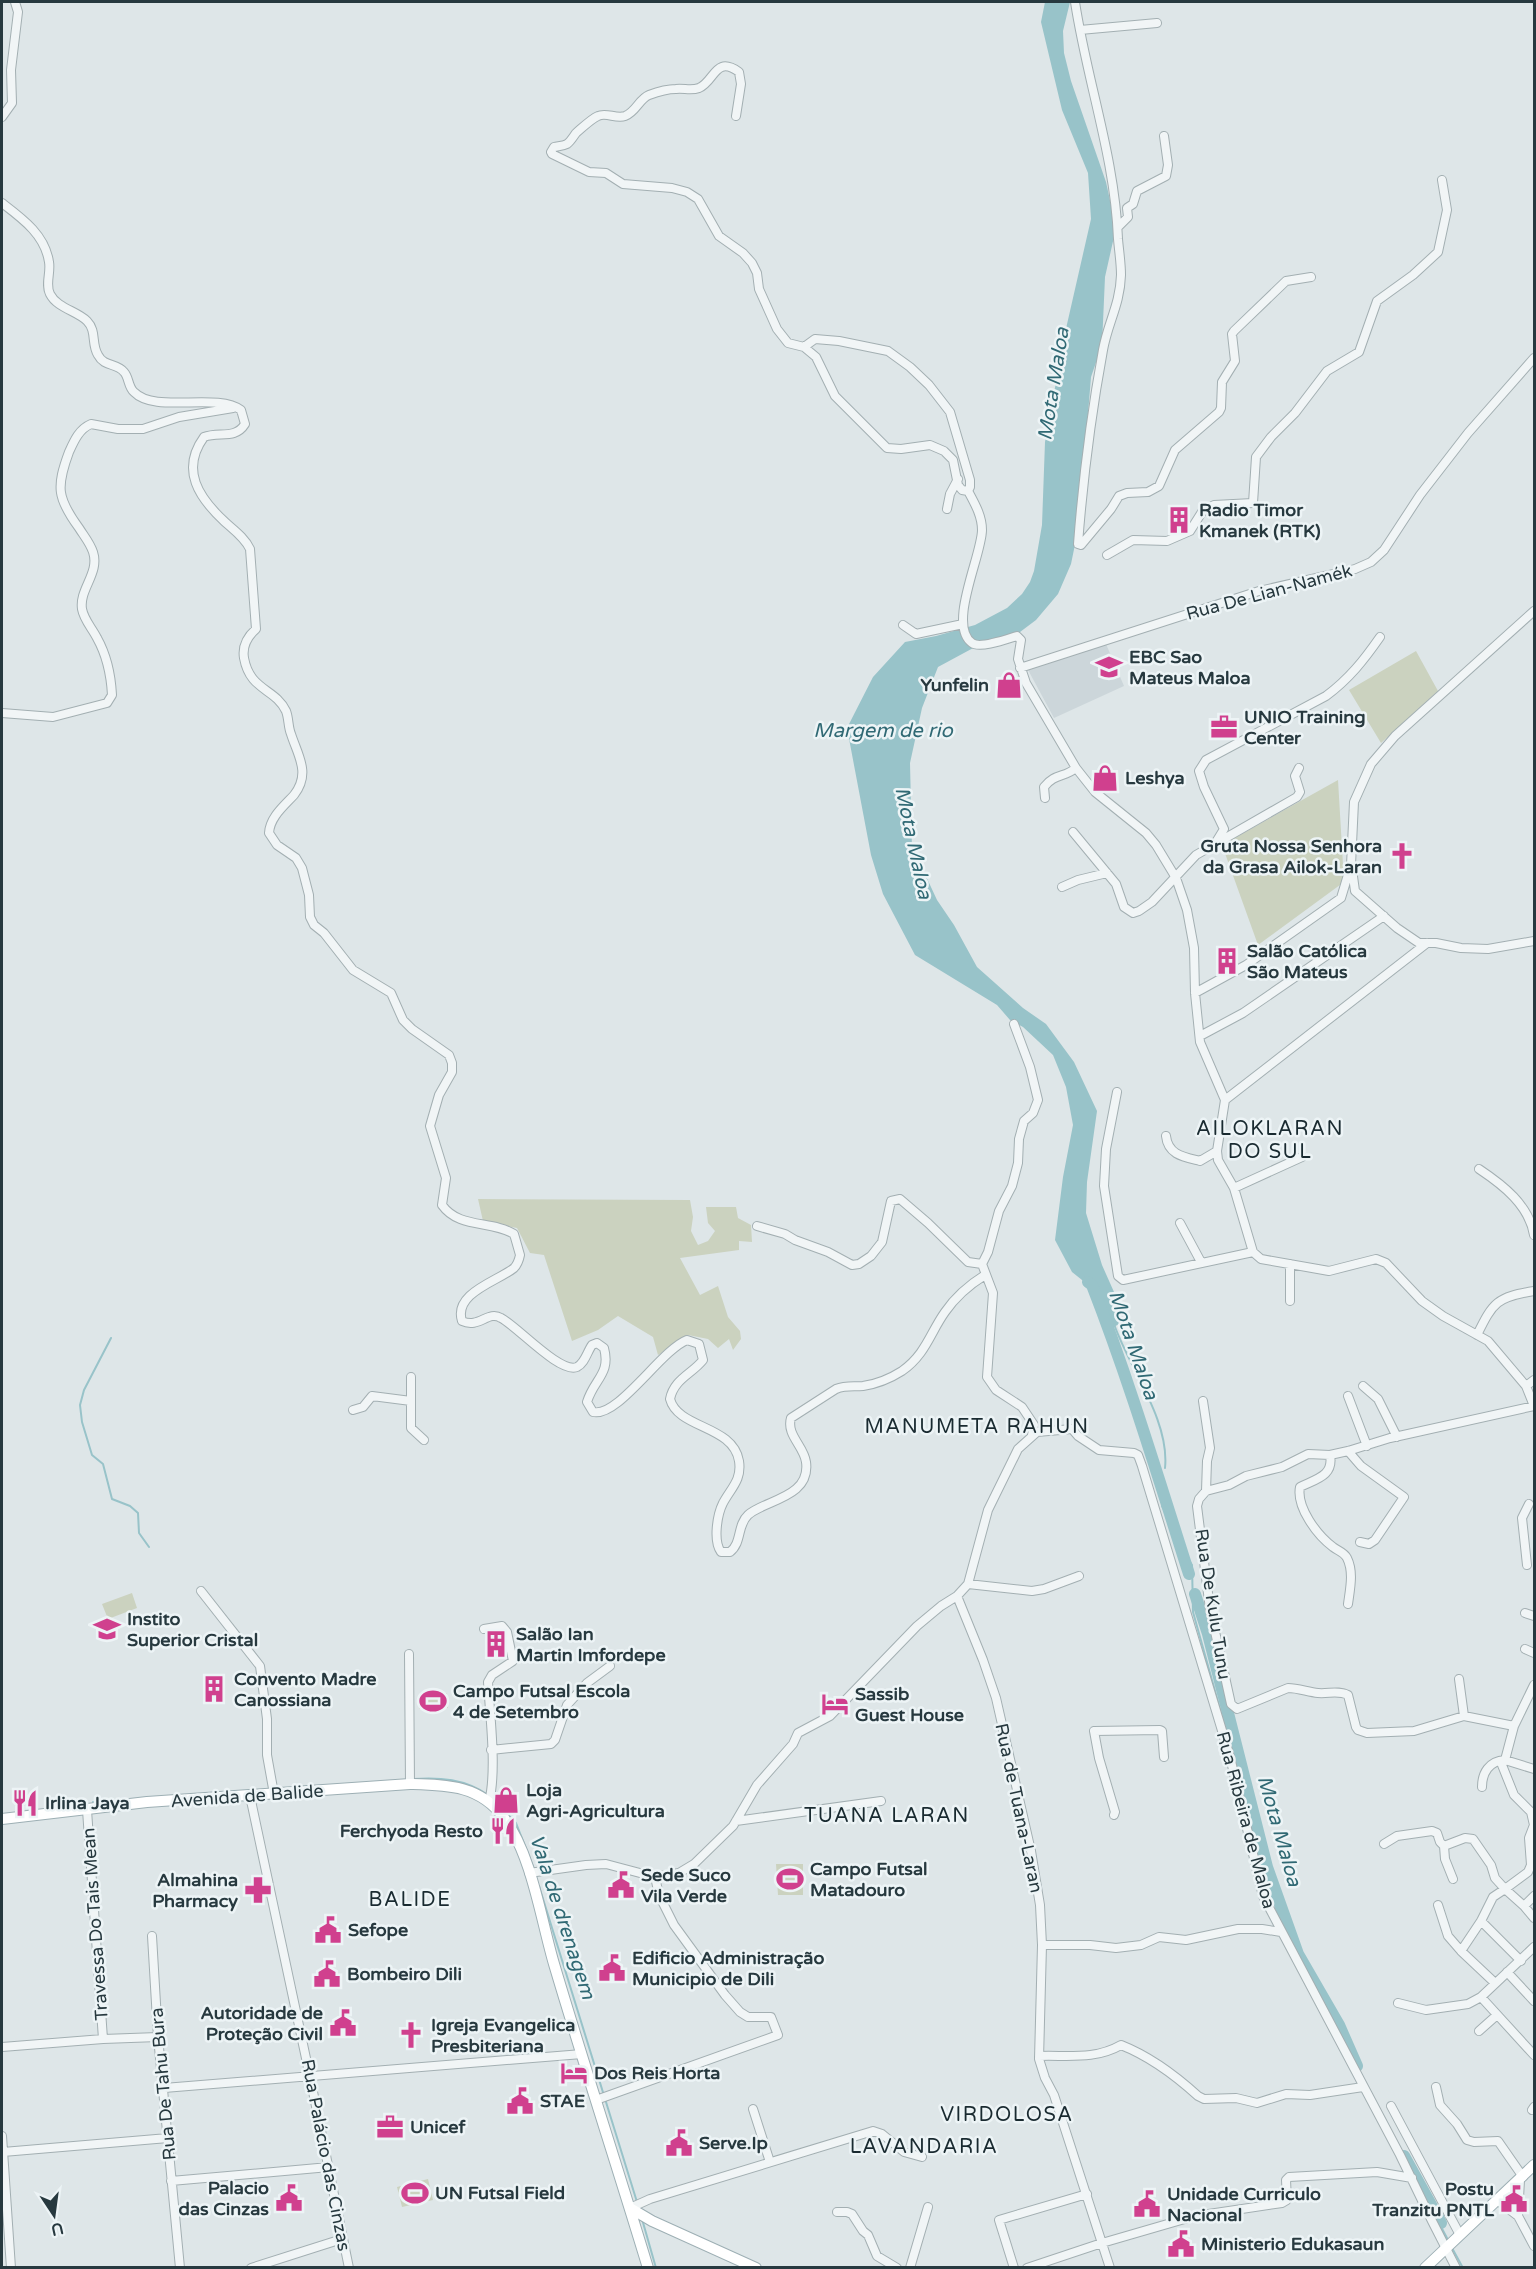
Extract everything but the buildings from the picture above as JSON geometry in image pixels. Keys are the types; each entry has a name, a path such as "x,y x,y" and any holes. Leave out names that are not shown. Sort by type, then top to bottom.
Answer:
{"main road":[{"name":"Avenida de Balide","path":"2,1819 147,1802 250,1796 274,1791 410,1784 452,1785 489,1802"},
{"path":"489,1802 504,1817 519,1840 648,2268"},
{"path":"1425,2268 1534,2166"},
{"path":"630,2208 652,2221 756,2268"}],"street":[{"path":"2,117 12,104 11,70 18,12 15,2"},
{"path":"1075,2 1111,175 1121,272 1119,301 1105,334 1097,380 1083,480 1080,545 1111,509 1119,496 1127,493 1148,492 1159,486 1175,450 1219,412 1222,382 1235,361 1232,334 1234,331 1286,281 1311,277"},
{"path":"1080,30 1157,22"},
{"path":"736,116 741,84 739,72 734,68 723,67 714,70 705,84 697,89 678,88 649,95 633,112 623,117 604,114 597,116 576,133 565,146 554,147 551,152 589,172 606,173 623,184 672,188 687,192 698,199 719,236 743,253 752,263 757,273 759,289 777,328 788,343 804,347 816,357 835,396 887,448 901,449 930,445 944,451 953,460 958,485 962,490 968,491"},
{"path":"1118,227 1128,218 1127,208 1133,204 1137,191 1166,176 1168,165 1164,136"},
{"path":"1107,555 1133,540 1167,541 1190,531 1202,512 1214,506 1253,503 1256,457 1271,437 1295,414 1327,371 1359,352 1377,301 1413,275 1438,252 1447,210 1442,180"},
{"path":"2,203 23,219 39,236 49,261 48,288 52,297 90,325 99,357 103,362 125,372 134,392 146,399 158,402 226,404 241,410 245,424 241,430 235,433 204,437 196,452 193,475 206,501 244,539 250,549 256,629 245,641 243,653 246,666 256,684 282,705 301,758 303,772 301,783 277,813 269,833 277,845 299,862 307,884 310,917 314,925 324,933 354,970 391,993 403,1020 412,1029 449,1055 452,1072 439,1095 430,1126 446,1178 442,1204 447,1212 457,1218 514,1234 520,1255 513,1268 486,1283 463,1303 462,1321 475,1324 489,1317 500,1317 565,1367 571,1368 578,1367 584,1361 592,1345 597,1343 604,1348 606,1364 604,1373 587,1402 593,1412 599,1413 607,1411 620,1401 675,1346 687,1340 699,1344 703,1360 697,1368 678,1382 670,1399 678,1413 710,1430 735,1449 739,1460 739,1477 723,1504 719,1518 717,1545 721,1552 730,1552 734,1549 748,1515 781,1500 798,1487 806,1472 804,1455 791,1432 791,1418 808,1405 843,1386 865,1386 882,1381 904,1369 922,1351 957,1297 967,1287 986,1275"},
{"path":"804,347 815,339 839,341 888,351 929,385 950,412 970,480 968,491 981,517 982,531 969,584 963,624 971,642 978,645 1017,636 1021,640 1018,659 1020,668 1034,700 1076,768 1095,792 1146,833 1176,878 1191,925 1200,1036 1225,1100 1217,1151 1218,1160 1234,1188 1252,1252 1261,1259 1329,1271 1376,1259 1386,1263 1422,1301 1488,1341 1526,1386 1534,1403 1348,1451 1330,1455 1308,1454 1282,1467 1246,1476 1229,1485 1206,1491 1210,1448 1203,1401"},
{"name":"Rua De Lian-Namék","path":"1020,668 1259,591 1355,569 1371,562 1384,550 1420,495 1468,432 1534,358"},
{"path":"2,713 53,717 106,703 112,695 111,682 98,639 82,611 82,602 95,567 94,553 62,502 60,489 61,473 80,432 91,424 142,429 179,417 236,407"},
{"path":"947,509 950,494 958,479"},
{"path":"1534,611 1395,736 1371,764 1354,802 1351,865 1354,891 1397,928 1419,943 1461,948 1488,948 1534,941"},
{"path":"903,625 916,634 963,624"},
{"path":"1214,845 1224,829 1204,788 1199,771 1206,760 1326,696 1359,668 1380,637"},
{"path":"1045,798 1044,787 1051,778 1070,773 1076,768"},
{"path":"1073,832 1116,884 1124,907 1132,913 1152,902 1196,855 1297,797 1300,792 1295,776 1299,768"},
{"path":"1196,993 1246,965 1341,898 1351,865"},
{"path":"1062,887 1078,880 1107,873"},
{"path":"1200,1036 1243,1013 1384,916"},
{"path":"1225,1100 1427,943"},
{"path":"529,1873 586,1864 606,1864 655,1877 679,1873 694,1864 733,1826 757,1785 793,1744 798,1733 830,1716 917,1626 957,1596 968,1584 988,1510 1018,1449 1032,1435 1034,1425 1027,1413 990,1385 987,1377 993,1293 991,1282 982,1264 988,1252 999,1211 1012,1186 1018,1163 1018,1139 1024,1121 1033,1113 1038,1100 1030,1067 1014,1024"},
{"path":"1118,1092 1106,1149 1104,1185 1118,1276 1123,1280 1252,1252"},
{"path":"1166,1136 1170,1150 1200,1161 1217,1151"},
{"path":"1234,1188 1302,1157"},
{"path":"1479,1169 1506,1189 1526,1212 1532,1223 1534,1235"},
{"path":"758,1226 785,1234 852,1265 859,1264 872,1256 882,1242 891,1201 900,1199 968,1263 982,1264"},
{"path":"1180,1223 1202,1262"},
{"path":"1290,1264 1290,1301"},
{"path":"1477,1335 1487,1315 1501,1300 1534,1291"},
{"path":"411,1377 411,1428 424,1440"},
{"path":"1526,1386 1534,1380"},
{"path":"1363,1386 1378,1399 1397,1437"},
{"path":"352,1410 363,1407 372,1396 411,1401"},
{"path":"1348,1396 1367,1446"},
{"name":"Rua Ribeira de Maloa","path":"1032,1435 1037,1432 1072,1429 1078,1436 1099,1450 1129,1451 1138,1455 1223,1733 1263,1896 1448,2247 1456,2268"},
{"path":"1348,1451 1361,1466 1404,1497 1376,1540 1369,1544 1360,1542"},
{"path":"1330,1455 1331,1465 1327,1473 1300,1487 1299,1494 1303,1508 1323,1538 1344,1553 1348,1560 1352,1587 1348,1604"},
{"name":"Rua De Kulu Tunu","path":"1206,1491 1197,1506 1205,1577 1231,1704 1237,1709 1245,1708 1288,1688 1317,1693 1341,1692 1348,1695 1356,1726 1358,1730 1367,1733 1414,1731 1464,1716 1514,1726"},
{"path":"1527,1565 1522,1518 1533,1503"},
{"path":"968,1584 1032,1591 1079,1576"},
{"path":"201,1591 260,1666 266,1714 267,1755 274,1791"},
{"name":"Rua de Tuana-Laran","path":"957,1596 996,1698 1038,1891 1042,1945 1040,2056 1045,2078 1054,2095 1110,2268"},
{"path":"1525,1613 1534,1616"},
{"path":"484,1629 502,1626 507,1632 513,1661 492,1675 488,1682 492,1790 489,1802"},
{"path":"1525,1649 1534,1653"},
{"path":"409,1654 410,1784"},
{"path":"491,1750 551,1744 555,1740 567,1705 587,1683 610,1666"},
{"path":"1459,1679 1464,1716"},
{"path":"1461,1951 1481,1921 1493,1897 1528,1872 1531,1865 1529,1838 1534,1825 1531,1812 1514,1795 1502,1765 1514,1726 1534,1685"},
{"path":"1113,1815 1115,1812 1099,1758 1094,1731 1160,1730 1162,1731 1164,1757"},
{"path":"1482,1787 1482,1776 1485,1769 1500,1760 1534,1769"},
{"name":"Rua Palácio das Cinzas","path":"250,1796 349,2268"},
{"path":"736,1821 880,1802"},
{"name":"Travessa Do Tais Mean","path":"87,1810 103,2038"},
{"path":"1384,1844 1397,1836 1432,1831 1437,1833 1444,1846 1445,1859 1453,1879"},
{"path":"1444,1846 1465,1838 1473,1839 1491,1865 1495,1878 1534,1918"},
{"path":"596,2100 778,2035 771,2018 748,2017 740,2012 725,1995 674,1925 659,1895 655,1877"},
{"path":"1524,1906 1534,1896"},
{"path":"1438,1905 1448,1936 1495,1983"},
{"path":"1481,1921 1521,1961"},
{"path":"1042,1945 1090,1945 1116,1948 1141,1945 1159,1937 1186,1940 1238,1929 1281,1932"},
{"name":"Rua De Tahu Bura","path":"152,1936 158,2037 180,2268"},
{"path":"1398,2003 1431,2010 1468,2004 1481,1997 1534,1947"},
{"path":"1507,1972 1534,2000"},
{"path":"1481,1997 1534,2055"},
{"path":"1479,2031 1497,2015"},
{"path":"2,2047 103,2038 158,2037"},
{"path":"1040,2056 1096,2055 1109,2052 1121,2045 1154,2062 1204,2099 1236,2098 1257,2103 1286,2094 1310,2095 1363,2087"},
{"path":"164,2088 582,2054"},
{"path":"1436,2087 1440,2105 1457,2124 1464,2138 1471,2142 1498,2141 1522,2178 1518,2216"},
{"path":"1391,2106 1459,2236"},
{"path":"753,2109 770,2162"},
{"path":"630,2208 650,2199 873,2131 882,2134 904,2152 922,2157"},
{"path":"2,2136 11,2268"},
{"path":"3,2152 168,2139"},
{"path":"171,2181 329,2167"},
{"path":"1027,2268 1102,2242 1195,2216 1282,2203 1287,2200 1286,2180 1288,2177 1377,2172 1412,2178"},
{"path":"1014,2268 999,2220 1087,2194"},
{"path":"1497,2200 1518,2216 1534,2246"},
{"path":"910,2268 927,2207"},
{"path":"837,2212 852,2214 868,2235 877,2256 897,2268"},
{"path":"251,2268 342,2239"}],"shaded area":[{"path":"1106,644 1124,686 1054,718 1027,668"}],"green space":[{"path":"1416,651 1438,691 1381,743 1349,690"},
{"path":"1338,780 1344,882 1258,945 1222,845"},
{"path":"478,1199 690,1200 693,1217 691,1231 698,1245 708,1241 715,1231 708,1223 706,1207 736,1207 738,1218 751,1225 752,1242 739,1241 739,1250 680,1258 700,1295 718,1286 728,1317 740,1331 741,1339 733,1350 729,1339 718,1348 708,1339 688,1335 658,1355 653,1337 618,1316 598,1330 572,1341 544,1255 530,1253 517,1228 483,1221"},
{"path":"132,1593 137,1608 108,1619 102,1604"},
{"name":"Campo Futsal Escola 4 de Setembro","path":"447,1693 448,1708 419,1709 419,1695"},
{"name":"Campo Futsal Matadouro","path":"776,1864 803,1864 803,1895 778,1895"},
{"name":"UN Futsal Field","path":"428,2179 433,2200 402,2207 397,2187"}],"water":[{"name":"Margem de rio","path":"1045,2 1070,2 1063,31 1064,53 1071,81 1106,182 1116,228 1105,277 1102,345 1091,377 1079,525 1071,564 1058,594 1036,620 1020,632 988,640 938,667 922,708 910,763 912,850 937,900 977,967 1023,1008 1046,1024 1074,1062 1097,1111 1087,1182 1086,1213 1102,1265 1114,1292 1119,1324 1112,1328 1092,1288 1072,1272 1055,1240 1063,1177 1073,1125 1066,1087 1053,1055 1023,1027 1010,1020 997,1005 915,955 883,894 871,855 847,728 873,677 905,642 975,625 1007,608 1022,594 1034,571 1042,525 1045,442 1065,333 1091,219 1088,173 1062,110 1041,22"}],"waterway":[{"name":"Mota Maloa","path":"1088,1282 1092,1285 1143,1429 1189,1574"},
{"path":"1114,1324 1155,1413 1165,1450 1165,1468"},
{"path":"111,1338 84,1390 80,1405 82,1422 92,1455 103,1464 112,1499 130,1506 138,1513 139,1533 149,1547"},
{"path":"1162,1506 1166,1513"},
{"path":"1187,1557 1192,1565 1193,1612 1227,1734"},
{"name":"Mota Maloa","path":"1195,1594 1208,1634 1267,1867 1298,1954 1339,2025 1357,2066"},
{"name":"Mota Maloa","path":"1236,1766 1279,1919"},
{"name":"Vala de drenagem","path":"413,1779 452,1780 470,1785 488,1795"},
{"name":"Vala de drenagem","path":"492,1798 516,1823 534,1869"},
{"name":"Vala de drenagem","path":"93,1802 105,1802"},
{"name":"Vala de drenagem","path":"539,1886 637,2202"},
{"name":"Mota Maloa","path":"1404,2156 1441,2223"},
{"name":"Mota Maloa","path":"1421,2189 1448,2240"},
{"name":"Vala de drenagem","path":"642,2219 656,2268"},
{"path":"1452,2248 1463,2268"}],"place":[{"name":"Radio Timor Kmanek (RTK)","path":"1179,520"},
{"name":"EBC Sao Mateus Maloa","path":"1109,667"},
{"name":"Yunfelin","path":"1009,685"},
{"name":"UNIO Training Center","path":"1224,727"},
{"name":"Leshya","path":"1105,778"},
{"name":"Gruta Nossa Senhora da Grasa Ailok-Laran","path":"1402,856"},
{"name":"Salão Católica São Mateus","path":"1227,961"},
{"name":"Instito Superior Cristal","path":"107,1629"},
{"name":"Salão Ian Martin Imfordepe","path":"496,1644"},
{"name":"Convento Madre Canossiana","path":"214,1689"},
{"name":"Campo Futsal Escola 4 de Setembro","path":"433,1701"},
{"name":"Sassib Guest House","path":"835,1704"},
{"name":"Loja Agri-Agricultura","path":"506,1800"},
{"name":"Irlina Jaya","path":"25,1803"},
{"name":"Ferchyoda Resto","path":"503,1831"},
{"name":"Campo Futsal Matadouro","path":"790,1879"},
{"name":"Sede Suco Vila Verde","path":"621,1885"},
{"name":"Almahina Pharmacy","path":"258,1890"},
{"name":"Sefope","path":"328,1930"},
{"name":"Edificio Administração Municipio de Dili","path":"612,1968"},
{"name":"Bombeiro Dili","path":"327,1974"},
{"name":"Autoridade de Proteção Civil","path":"343,2023"},
{"name":"Igreja Evangelica Presbiteriana","path":"411,2035"},
{"name":"Dos Reis Horta","path":"574,2073"},
{"name":"STAE","path":"520,2101"},
{"name":"Unicef","path":"390,2127"},
{"name":"Serve.Ip","path":"679,2143"},
{"name":"UN Futsal Field","path":"415,2193"},
{"name":"Palacio das Cinzas","path":"289,2198"},
{"name":"Postu Tranzitu PNTL","path":"1514,2199"},
{"name":"Unidade Curriculo Nacional","path":"1147,2204"},
{"name":"Ministerio Edukasaun","path":"1181,2244"}],"district":[{"name":"AILOKLARAN DO SUL","path":"1270,1140"},
{"name":"MANUMETA RAHUN","path":"977,1427"},
{"name":"TUANA LARAN","path":"887,1816"},
{"name":"BALIDE","path":"410,1900"},
{"name":"VIRDOLOSA","path":"1007,2115"},
{"name":"LAVANDARIA","path":"924,2147"}]}
